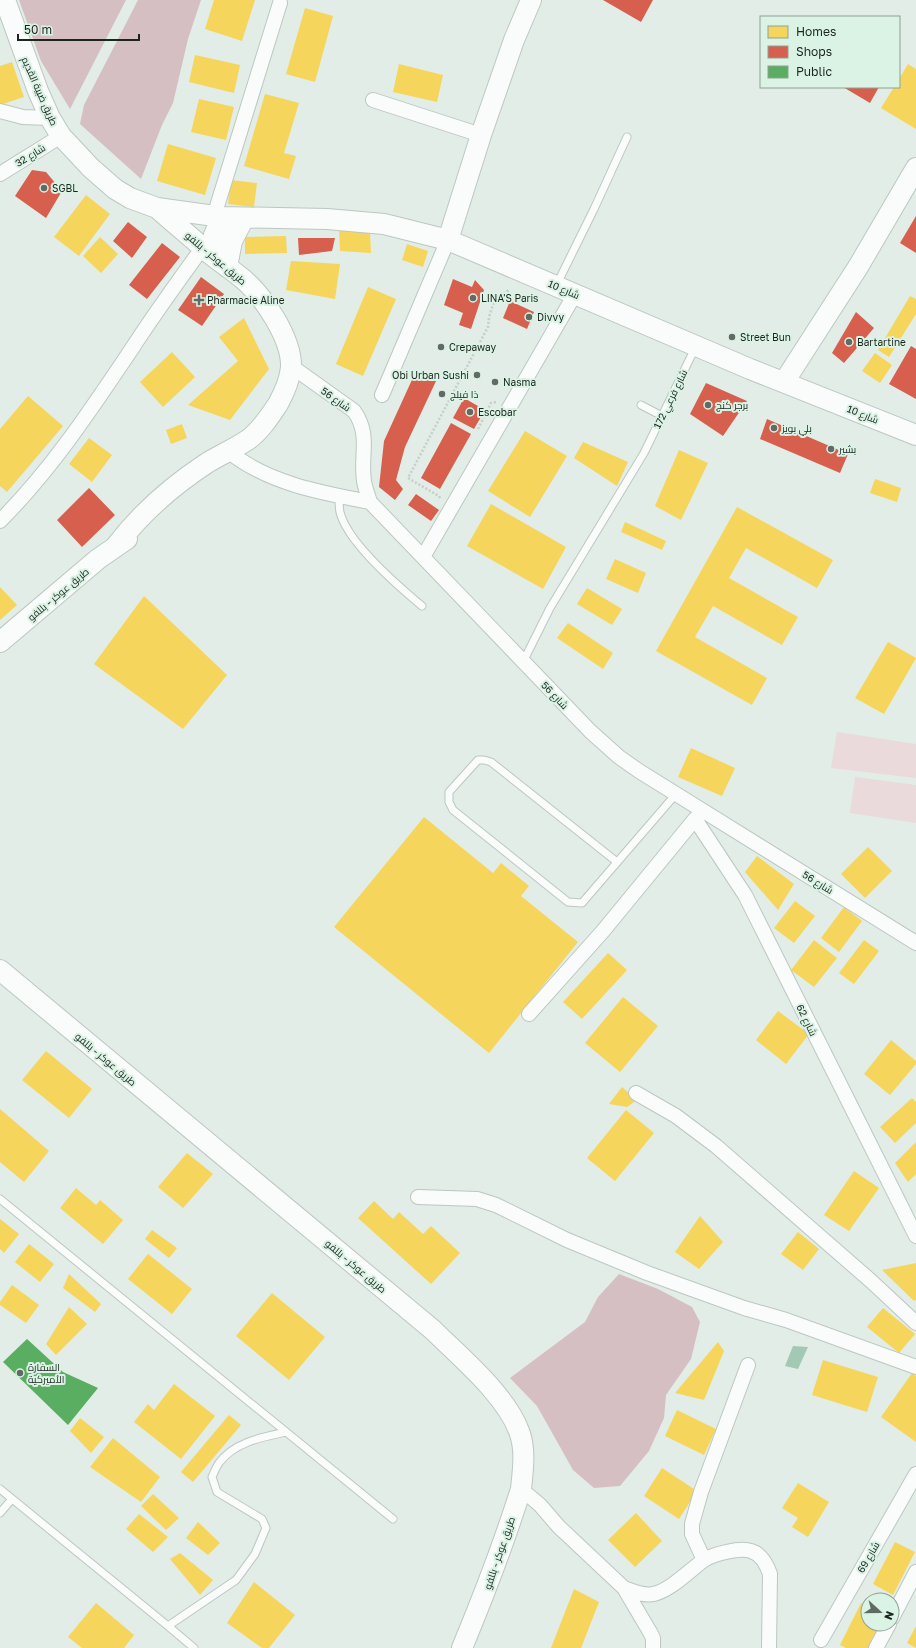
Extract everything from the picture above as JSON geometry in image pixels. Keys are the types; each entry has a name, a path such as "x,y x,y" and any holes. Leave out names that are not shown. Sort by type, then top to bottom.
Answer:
{"street":[{"name":"طريق ضبية القديم","path":"5,0 28,66 50,118 61,136 91,168 115,189 130,198 156,208"},
{"path":"382,396 448,240 481,135 514,40 531,0"},
{"path":"0,521 48,468 81,424 153,316 206,250 214,235 218,216 280,4"},
{"path":"373,100 481,135"},
{"path":"0,111 23,117 50,118"},
{"name":"شارع 32","path":"0,174 61,136"},
{"path":"784,382 858,267 916,168"},
{"name":"شارع 10","path":"156,208 244,218 327,219 384,224 448,240 696,346 916,435"},
{"name":"طريق عوكر - بللفو","path":"0,642 93,564 140,530 199,484 233,455 247,447 249,439 271,414 288,385 291,366 288,348 270,311 248,284 156,208"},
{"path":"227,267 228,254 232,241 244,218"},
{"path":"423,556 575,294"},
{"name":"شارع 56","path":"291,366 354,412 361,420 364,432 364,481 370,502 590,731 619,757 676,794 698,815 916,943"},
{"path":"233,455 257,470 284,481 338,496 370,502"},
{"path":"529,1014 603,931 698,815"},
{"name":"شارع 62","path":"698,815 745,895 866,1139 916,1236"},
{"name":"طريق عوكر - بللفو","path":"0,970 433,1330 497,1395 514,1420 520,1432 523,1468 521,1489 489,1583 462,1648"},
{"path":"636,1093 676,1116 716,1146 871,1281 916,1323"},
{"path":"418,1197 477,1199 496,1205 567,1240 647,1273 744,1308 786,1320 916,1367"},
{"path":"704,1560 692,1534 692,1524 701,1492 748,1365"},
{"name":"شارع 69","path":"821,1640 916,1474"},
{"path":"521,1489 540,1505 559,1527 624,1588 653,1638 653,1648"},
{"path":"624,1588 643,1594 654,1594 686,1575 704,1560 722,1553 744,1550 752,1551 766,1563 770,1574 769,1648"},
{"path":"900,1603 916,1572"},
{"path":"876,1648 885,1632"}],"lane":[{"path":"556,286 627,137"},
{"name":"شارع فرعي 172","path":"523,662 550,608 644,453 696,346"},
{"path":"641,405 662,416"},
{"path":"338,496 340,512 345,525 359,545 378,567 422,606"},
{"path":"617,862 491,762 478,760 449,792 449,802 453,810 568,902 582,903 676,794"},
{"path":"0,1199 393,1519"},
{"path":"168,1626 236,1580 255,1554 266,1528 262,1518 217,1492 212,1477 219,1463 232,1451 253,1440 286,1432"},
{"path":"0,1489 194,1648"},
{"path":"0,1513 12,1499"}],"path":[{"path":"440,502 439,496 408,478 488,327 489,317 495,299 509,290"}],"shaded area":[{"path":"19,0 126,0 70,109 41,61"},
{"path":"138,0 201,0 188,39 173,103 162,125 141,179 80,124 84,105"},
{"path":"837,732 916,744 916,778 831,768"},
{"path":"855,777 916,785 916,823 850,813"},
{"path":"619,1274 658,1289 692,1307 700,1322 691,1359 666,1395 664,1418 649,1451 620,1486 594,1488 573,1470 537,1406 510,1378 585,1322 598,1297"},
{"path":"793,1346 808,1347 798,1369 785,1366"}],"building: Homes":[{"path":"214,0 255,0 242,41 205,29"},
{"path":"305,8 333,16 315,82 286,74"},
{"path":"195,55 240,65 234,93 189,82"},
{"path":"12,62 24,97 0,105 0,66"},
{"path":"399,64 443,75 437,102 393,92"},
{"path":"908,64 916,69 916,129 881,108 893,88 900,88 900,77"},
{"path":"265,94 299,103 284,153 296,156 289,179 244,166"},
{"path":"199,99 234,107 226,140 191,132"},
{"path":"168,144 216,158 205,195 157,181"},
{"path":"231,180 257,183 254,207 228,204"},
{"path":"86,195 110,214 79,256 54,237"},
{"path":"339,228 370,232 371,253 340,251"},
{"path":"286,236 287,253 245,254 245,237"},
{"path":"100,237 118,254 101,273 83,256"},
{"path":"407,244 428,251 423,267 402,260"},
{"path":"291,261 340,264 335,299 286,290"},
{"path":"368,287 396,299 363,376 336,364"},
{"path":"910,296 916,299 916,314 889,357 878,350"},
{"path":"244,318 269,369 230,420 188,405 238,361 219,337"},
{"path":"172,352 195,377 163,407 140,382"},
{"path":"875,353 892,365 880,383 862,371"},
{"path":"28,396 63,426 7,492 0,486 0,429"},
{"path":"182,424 187,438 171,444 166,430"},
{"path":"525,431 567,456 530,517 488,491"},
{"path":"89,438 112,455 92,482 69,464"},
{"path":"583,442 628,462 617,486 574,458"},
{"path":"679,450 708,463 681,520 655,506"},
{"path":"875,479 901,488 897,502 870,493"},
{"path":"491,504 566,547 543,589 467,546"},
{"path":"737,507 833,560 817,588 746,548 729,578 798,617 782,645 713,606 695,637 767,678 752,705 656,651"},
{"path":"625,522 666,541 662,550 621,532"},
{"path":"615,559 646,573 638,593 606,579"},
{"path":"0,587 17,605 0,620"},
{"path":"587,588 622,609 612,625 577,604"},
{"path":"144,596 227,675 183,729 94,664"},
{"path":"568,623 613,653 603,669 557,638"},
{"path":"888,642 916,658 884,714 855,698"},
{"path":"691,748 735,768 722,796 678,777"},
{"path":"424,817 493,873 501,863 529,886 521,896 578,942 489,1053 334,927"},
{"path":"868,847 892,871 865,898 841,874"},
{"path":"757,856 794,884 778,910 745,872"},
{"path":"795,901 815,916 794,943 774,928"},
{"path":"844,907 862,921 839,952 821,938"},
{"path":"814,940 837,958 814,987 791,970"},
{"path":"864,940 879,951 854,984 839,973"},
{"path":"608,953 627,970 582,1019 563,1002"},
{"path":"623,997 658,1026 620,1072 585,1043"},
{"path":"778,1011 809,1034 786,1064 756,1040"},
{"path":"891,1040 916,1061 916,1064 890,1095 864,1074"},
{"path":"46,1051 92,1089 69,1118 22,1080"},
{"path":"622,1087 637,1100 627,1107 609,1104"},
{"path":"912,1098 916,1102 916,1123 895,1143 880,1127"},
{"path":"0,1109 49,1151 24,1182 0,1162"},
{"path":"626,1110 654,1133 615,1181 587,1158"},
{"path":"916,1142 916,1174 908,1182 895,1163"},
{"path":"187,1153 213,1174 183,1208 158,1187"},
{"path":"854,1171 879,1188 849,1231 824,1215"},
{"path":"76,1188 96,1205 100,1200 123,1220 103,1244 60,1208"},
{"path":"374,1201 393,1219 399,1212 423,1234 431,1226 460,1253 431,1284 358,1218"},
{"path":"700,1216 723,1242 699,1269 675,1252"},
{"path":"0,1219 19,1234 4,1253 0,1249"},
{"path":"152,1230 177,1248 169,1258 145,1239"},
{"path":"798,1232 819,1249 803,1270 781,1254"},
{"path":"29,1244 54,1264 40,1282 15,1262"},
{"path":"148,1254 192,1289 172,1314 128,1279"},
{"path":"916,1263 916,1300 914,1301 882,1270"},
{"path":"69,1274 101,1304 95,1312 63,1288"},
{"path":"12,1285 39,1305 26,1323 0,1305 0,1302"},
{"path":"272,1293 325,1337 289,1380 236,1336"},
{"path":"69,1307 87,1324 56,1355 46,1344"},
{"path":"883,1308 915,1334 899,1353 867,1327"},
{"path":"718,1342 724,1351 704,1400 675,1393"},
{"path":"823,1360 878,1377 867,1412 812,1395"},
{"path":"912,1373 916,1376 916,1442 881,1417"},
{"path":"174,1384 215,1416 181,1459 134,1422 148,1404 154,1410"},
{"path":"677,1410 716,1429 704,1455 665,1436"},
{"path":"229,1415 241,1425 193,1482 181,1472"},
{"path":"80,1418 104,1437 91,1453 70,1431"},
{"path":"113,1438 160,1477 141,1502 90,1467"},
{"path":"662,1468 697,1491 679,1519 644,1496"},
{"path":"798,1483 829,1502 808,1537 792,1527 798,1518 782,1508"},
{"path":"153,1494 179,1518 166,1530 141,1506"},
{"path":"636,1513 662,1541 635,1567 608,1540"},
{"path":"139,1514 168,1537 153,1552 126,1529"},
{"path":"198,1522 220,1543 208,1555 186,1538"},
{"path":"895,1542 915,1552 895,1592 888,1592 873,1584"},
{"path":"180,1553 213,1580 200,1595 170,1559"},
{"path":"254,1582 295,1615 269,1648 262,1648 227,1623"},
{"path":"574,1589 599,1602 581,1648 551,1648"},
{"path":"96,1603 134,1635 124,1648 82,1648 68,1637"},
{"path":"860,1605 860,1632 878,1632 870,1648 846,1648 840,1645"},
{"path":"916,1626 916,1648 907,1643"}],"building: Shops":[{"path":"603,0 653,0 641,22"},
{"path":"845,88 878,88 870,103"},
{"path":"32,170 46,172 62,191 46,218 15,196"},
{"path":"916,216 916,253 900,243"},
{"path":"128,222 147,237 132,258 113,241"},
{"path":"298,238 335,238 332,251 299,255"},
{"path":"162,243 180,257 147,299 129,285"},
{"path":"201,277 224,294 202,326 178,310"},
{"path":"453,279 472,287 475,280 484,290 471,329 459,325 463,313 444,305"},
{"path":"510,301 534,312 527,329 503,318"},
{"path":"856,312 874,328 844,363 832,353"},
{"path":"911,346 916,349 916,399 889,384"},
{"path":"416,371 437,379 405,447 396,480 403,489 395,500 379,487 384,441"},
{"path":"706,383 747,401 723,436 690,414"},
{"path":"464,398 485,410 474,429 453,418"},
{"path":"767,419 848,454 840,473 760,439"},
{"path":"451,423 471,434 440,489 421,478"},
{"path":"89,488 115,515 82,547 57,520"},
{"path":"416,494 439,510 431,521 408,505"}],"building: Public":[{"path":"27,1339 63,1372 98,1388 68,1425 3,1362"}],"place":[{"name":"SGBL","path":"44,188"},
{"name":"LINA'S Paris","path":"473,298"},
{"name":"Pharmacie Aline","path":"199,300"},
{"name":"Divvy","path":"529,317"},
{"name":"Street Bun","path":"732,337"},
{"name":"Bartartine","path":"849,342"},
{"name":"Crepaway","path":"441,347"},
{"name":"Obi Urban Sushi","path":"477,375"},
{"name":"Nasma","path":"495,382"},
{"name":"ذا فيلج","path":"442,394"},
{"name":"برجر كنج","path":"708,405"},
{"name":"Escobar","path":"470,412"},
{"name":"بلي بويز","path":"774,428"},
{"name":"بشير","path":"831,449"},
{"name":"السفارة الأميركية","path":"20,1373"}]}
